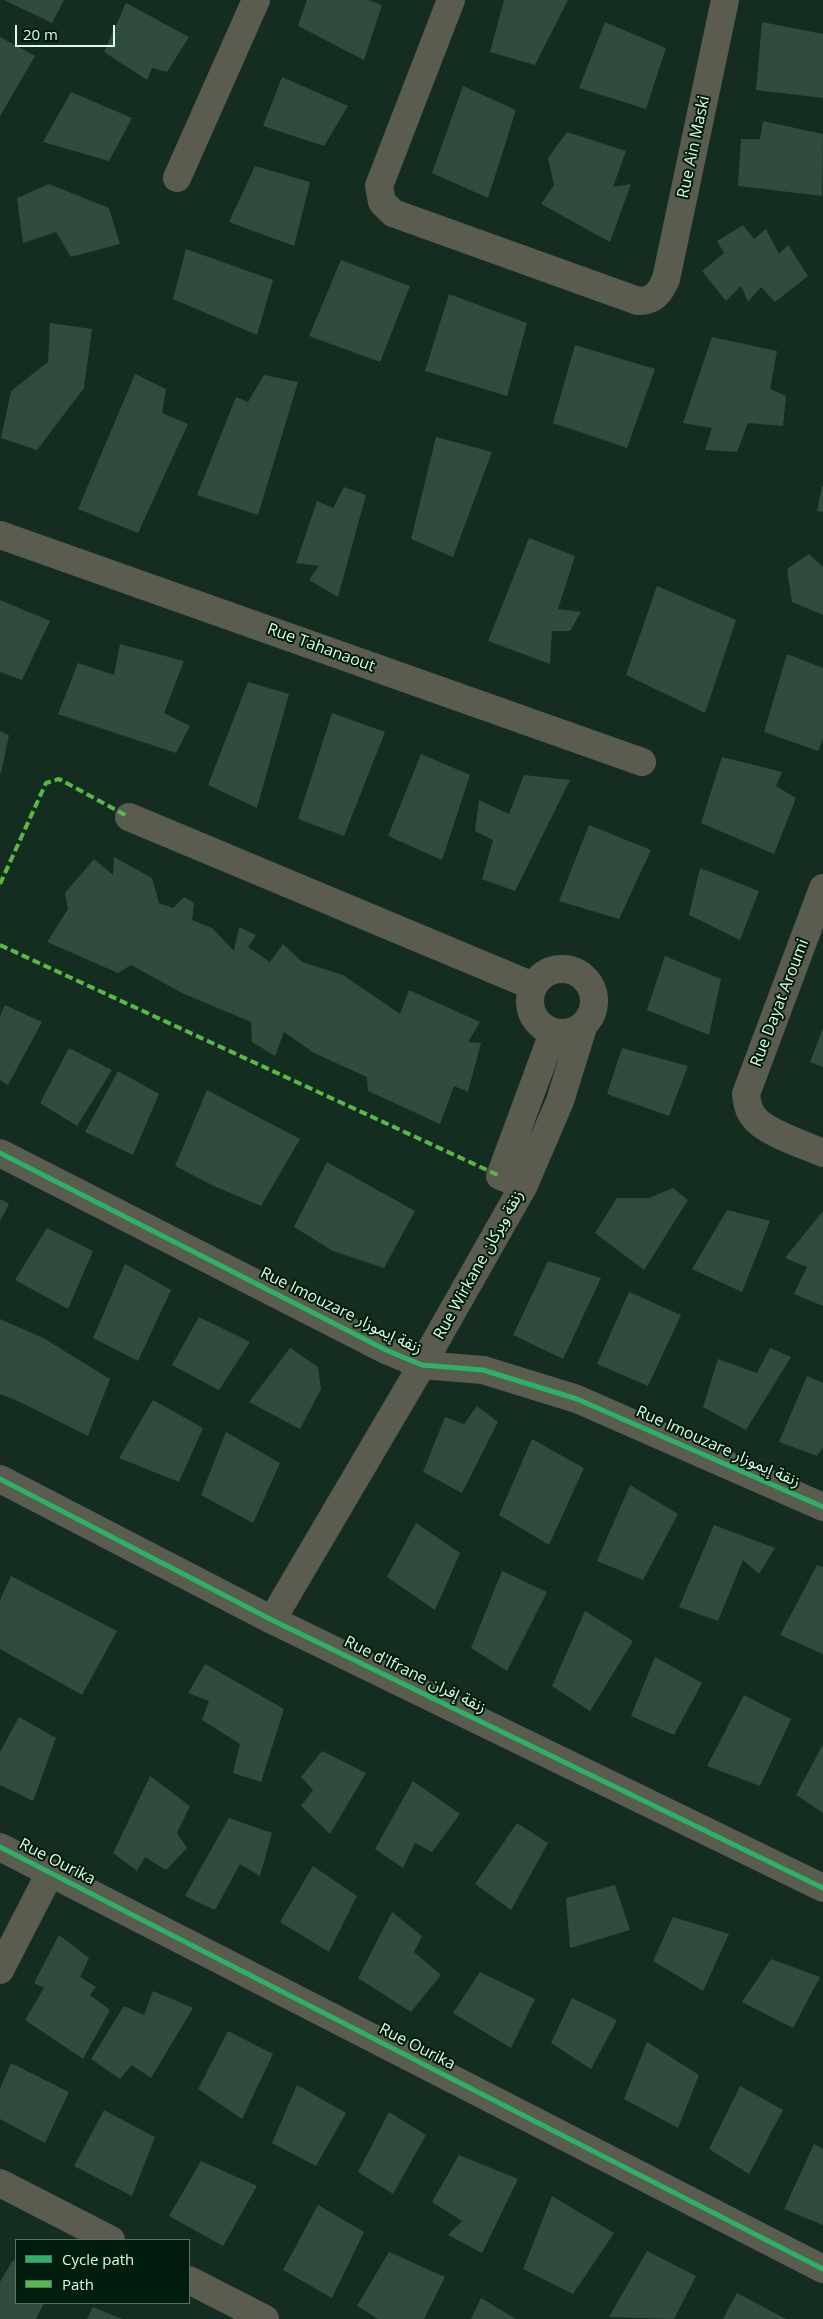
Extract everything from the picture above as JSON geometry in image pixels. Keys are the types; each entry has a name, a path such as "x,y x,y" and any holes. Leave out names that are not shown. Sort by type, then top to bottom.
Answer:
{"street":[{"path":"177,178 256,0"},
{"name":"Rue Ain Maski","path":"451,0 379,186 382,202 393,213 638,301 647,301 661,293 666,279 725,0"},
{"name":"Rue Tahanaout","path":"0,534 642,762"},
{"path":"129,816 533,986"},
{"name":"Rue Dayat Aroumi","path":"823,888 746,1094 748,1106 753,1117 763,1126 823,1153"},
{"path":"556,969 570,969 583,976 592,987 595,1001 592,1016 583,1027 569,1034 553,1033 541,1026 532,1014 529,999 533,986 542,974 556,969"},
{"name":"Rue Wirkane زنقة ويركان","path":"272,1620 422,1365 512,1180 560,1101 583,1027"},
{"path":"512,1180 532,1088 553,1033"},
{"path":"532,1088 560,1101"},
{"name":"Rue Imouzare زنقة إيموزار","path":"0,1153 386,1350 422,1365 483,1370 577,1399 823,1507"},
{"name":"Rue d'Ifrane زنقة إفران","path":"0,1479 272,1620 823,1888"},
{"name":"Rue Ourika","path":"0,1847 823,2270"},
{"path":"0,1970 50,1873"},
{"path":"0,2183 109,2239"},
{"path":"190,2281 265,2319"}],"building":[{"path":"4,0 64,0 52,23"},
{"path":"307,0 369,0 382,5 364,60 298,26"},
{"path":"504,0 568,0 535,65 490,52"},
{"path":"126,3 189,37 167,72 152,68 147,80 104,52"},
{"path":"605,22 666,48 646,109 579,88"},
{"path":"762,22 823,34 823,98 756,90"},
{"path":"0,37 35,56 0,116"},
{"path":"282,77 348,106 324,146 263,126"},
{"path":"463,86 516,110 488,198 432,173"},
{"path":"71,92 132,118 109,161 43,142"},
{"path":"763,121 823,134 822,196 738,186 741,139 760,139"},
{"path":"567,132 626,151 613,187 631,184 610,242 541,204 554,185 548,158"},
{"path":"255,166 310,182 294,246 229,222"},
{"path":"49,184 109,208 120,244 71,257 56,232 23,243 17,198"},
{"path":"743,225 754,239 766,229 779,254 788,245 808,276 775,302 761,287 748,302 741,286 726,301 702,271 724,253 717,241"},
{"path":"186,249 273,280 257,335 173,299"},
{"path":"341,260 410,286 380,362 309,336"},
{"path":"449,294 527,323 507,396 425,371"},
{"path":"50,323 92,329 84,388 37,450 1,438 11,391 48,362"},
{"path":"712,337 777,351 770,389 786,396 783,426 748,423 737,452 705,450 712,428 683,423"},
{"path":"575,345 655,369 627,448 553,423"},
{"path":"135,374 166,389 162,413 188,424 138,533 78,509"},
{"path":"264,375 298,382 258,515 197,495 236,397 248,402"},
{"path":"436,437 492,452 453,557 411,539"},
{"path":"823,486 823,512 817,511"},
{"path":"344,487 366,495 338,597 309,580 319,566 296,563 317,501 333,508"},
{"path":"529,538 575,556 558,609 581,612 570,631 552,631 550,664 488,641"},
{"path":"809,554 823,567 823,615 792,602 787,569"},
{"path":"657,586 736,620 705,713 626,675"},
{"path":"0,600 50,621 22,680 0,672"},
{"path":"120,644 184,661 164,713 190,726 176,753 58,714 78,663 114,675"},
{"path":"787,654 823,668 823,739 818,751 764,732"},
{"path":"248,682 289,694 257,808 208,785"},
{"path":"332,713 385,732 344,836 298,819"},
{"path":"0,731 9,735 1,773 0,773"},
{"path":"421,754 470,775 442,860 388,836"},
{"path":"722,757 782,772 776,786 796,798 774,854 701,823"},
{"path":"524,775 570,780 515,891 482,879 493,840 475,831 479,800 509,814"},
{"path":"589,825 651,850 619,919 559,901"},
{"path":"114,857 152,878 159,903 173,908 184,897 194,903 192,920 212,928 234,951 239,927 256,935 248,947 270,962 283,944 302,962 343,975 400,1014 409,990 480,1022 468,1042 481,1043 468,1092 454,1086 440,1124 368,1091 367,1077 314,1053 284,1032 275,1056 252,1042 251,1022 182,993 131,965 118,973 47,942 68,909 65,893 94,859 113,875"},
{"path":"700,868 759,891 740,940 689,915"},
{"path":"665,956 721,979 709,1035 647,1010"},
{"path":"5,1005 42,1022 8,1085 0,1080 0,1016"},
{"path":"823,1028 823,1067 810,1062"},
{"path":"69,1048 112,1070 77,1126 40,1103"},
{"path":"622,1048 688,1066 669,1116 607,1094"},
{"path":"118,1071 159,1094 133,1155 85,1132"},
{"path":"207,1090 300,1139 261,1206 214,1186 175,1166"},
{"path":"327,1162 415,1211 384,1268 333,1251 294,1227"},
{"path":"673,1188 688,1200 644,1270 595,1233 617,1198 649,1198"},
{"path":"0,1199 9,1204 0,1221"},
{"path":"727,1210 770,1221 742,1292 692,1269"},
{"path":"823,1211 823,1306 794,1294 807,1267 785,1258"},
{"path":"47,1228 93,1251 68,1309 15,1280"},
{"path":"548,1261 601,1278 563,1359 513,1335"},
{"path":"125,1264 171,1290 138,1361 93,1338"},
{"path":"629,1292 681,1315 648,1386 597,1364"},
{"path":"199,1317 250,1342 219,1390 172,1365"},
{"path":"0,1319 45,1339 110,1379 88,1436 0,1394"},
{"path":"290,1348 318,1367 321,1389 300,1429 249,1402"},
{"path":"770,1348 791,1357 746,1430 703,1407 718,1359 757,1373"},
{"path":"807,1376 823,1383 823,1447 817,1456 779,1442"},
{"path":"153,1400 203,1428 179,1482 119,1458"},
{"path":"477,1406 498,1422 462,1493 423,1472 445,1417 464,1424"},
{"path":"226,1432 280,1463 253,1523 201,1495"},
{"path":"532,1439 584,1468 549,1545 499,1515"},
{"path":"630,1485 678,1514 643,1580 597,1561"},
{"path":"416,1523 460,1553 435,1610 387,1577"},
{"path":"714,1525 775,1548 759,1574 743,1560 718,1621 679,1607"},
{"path":"817,1565 823,1567 823,1654 780,1635"},
{"path":"502,1571 547,1592 507,1671 471,1648"},
{"path":"11,1576 117,1631 82,1695 0,1649 0,1600"},
{"path":"585,1611 633,1641 590,1711 552,1686"},
{"path":"655,1657 702,1683 674,1735 631,1716"},
{"path":"205,1664 284,1709 261,1782 233,1773 240,1744 202,1720 209,1701 188,1693"},
{"path":"744,1695 791,1719 760,1786 707,1766"},
{"path":"19,1717 56,1738 33,1801 0,1785 0,1752"},
{"path":"823,1744 823,1813 796,1795"},
{"path":"322,1751 366,1773 330,1834 301,1806 313,1790 301,1777"},
{"path":"150,1776 190,1806 177,1833 187,1848 166,1870 145,1857 137,1871 113,1853"},
{"path":"413,1781 460,1814 432,1852 415,1843 403,1868 375,1849"},
{"path":"229,1818 272,1833 260,1876 240,1864 215,1910 185,1896"},
{"path":"517,1823 548,1843 511,1910 475,1884"},
{"path":"313,1866 357,1896 329,1952 280,1922"},
{"path":"615,1885 630,1930 570,1948 566,1898"},
{"path":"392,1912 422,1936 414,1952 441,1975 411,2012 358,1978"},
{"path":"673,1917 729,1934 703,1991 653,1961"},
{"path":"59,1935 89,1958 80,1977 96,1987 90,1995 110,2010 83,2059 25,2020 44,1988 34,1983"},
{"path":"771,1959 820,1977 793,2028 742,2002"},
{"path":"480,1972 535,1999 511,2048 453,2013"},
{"path":"153,1991 193,2008 151,2078 132,2065 120,2079 91,2059 124,2006 144,2015"},
{"path":"572,1998 617,2020 591,2069 551,2043"},
{"path":"228,2031 273,2054 242,2119 198,2089"},
{"path":"647,2042 699,2075 678,2128 624,2099"},
{"path":"11,2063 69,2092 45,2143 0,2119 0,2089"},
{"path":"297,2085 346,2113 316,2166 272,2143"},
{"path":"740,2086 783,2110 749,2174 709,2149"},
{"path":"104,2110 155,2137 132,2196 74,2166"},
{"path":"389,2112 426,2135 393,2194 358,2172"},
{"path":"814,2144 823,2149 823,2225 784,2209"},
{"path":"459,2155 518,2179 482,2253 448,2235 462,2221 432,2202"},
{"path":"201,2161 257,2186 223,2246 169,2216"},
{"path":"552,2196 614,2233 573,2294 523,2269"},
{"path":"318,2205 364,2232 332,2298 283,2270"},
{"path":"647,2251 696,2276 674,2319 609,2317"},
{"path":"389,2252 445,2277 424,2319 378,2319 357,2306"},
{"path":"13,2260 15,2261 15,2304 44,2304 36,2319 0,2319 0,2282"},
{"path":"737,2293 786,2319 723,2319"},
{"path":"481,2298 516,2319 471,2319"},
{"path":"93,2307 122,2319 87,2319"}],"marked path":[{"path":"0,884 46,783 59,779 129,817"},
{"path":"0,945 500,1176"}],"cycle path":[{"path":"0,1153 386,1350 422,1365 483,1370 577,1399 823,1507"},
{"path":"0,1479 272,1620 823,1888"},
{"path":"0,1847 823,2269"}]}
